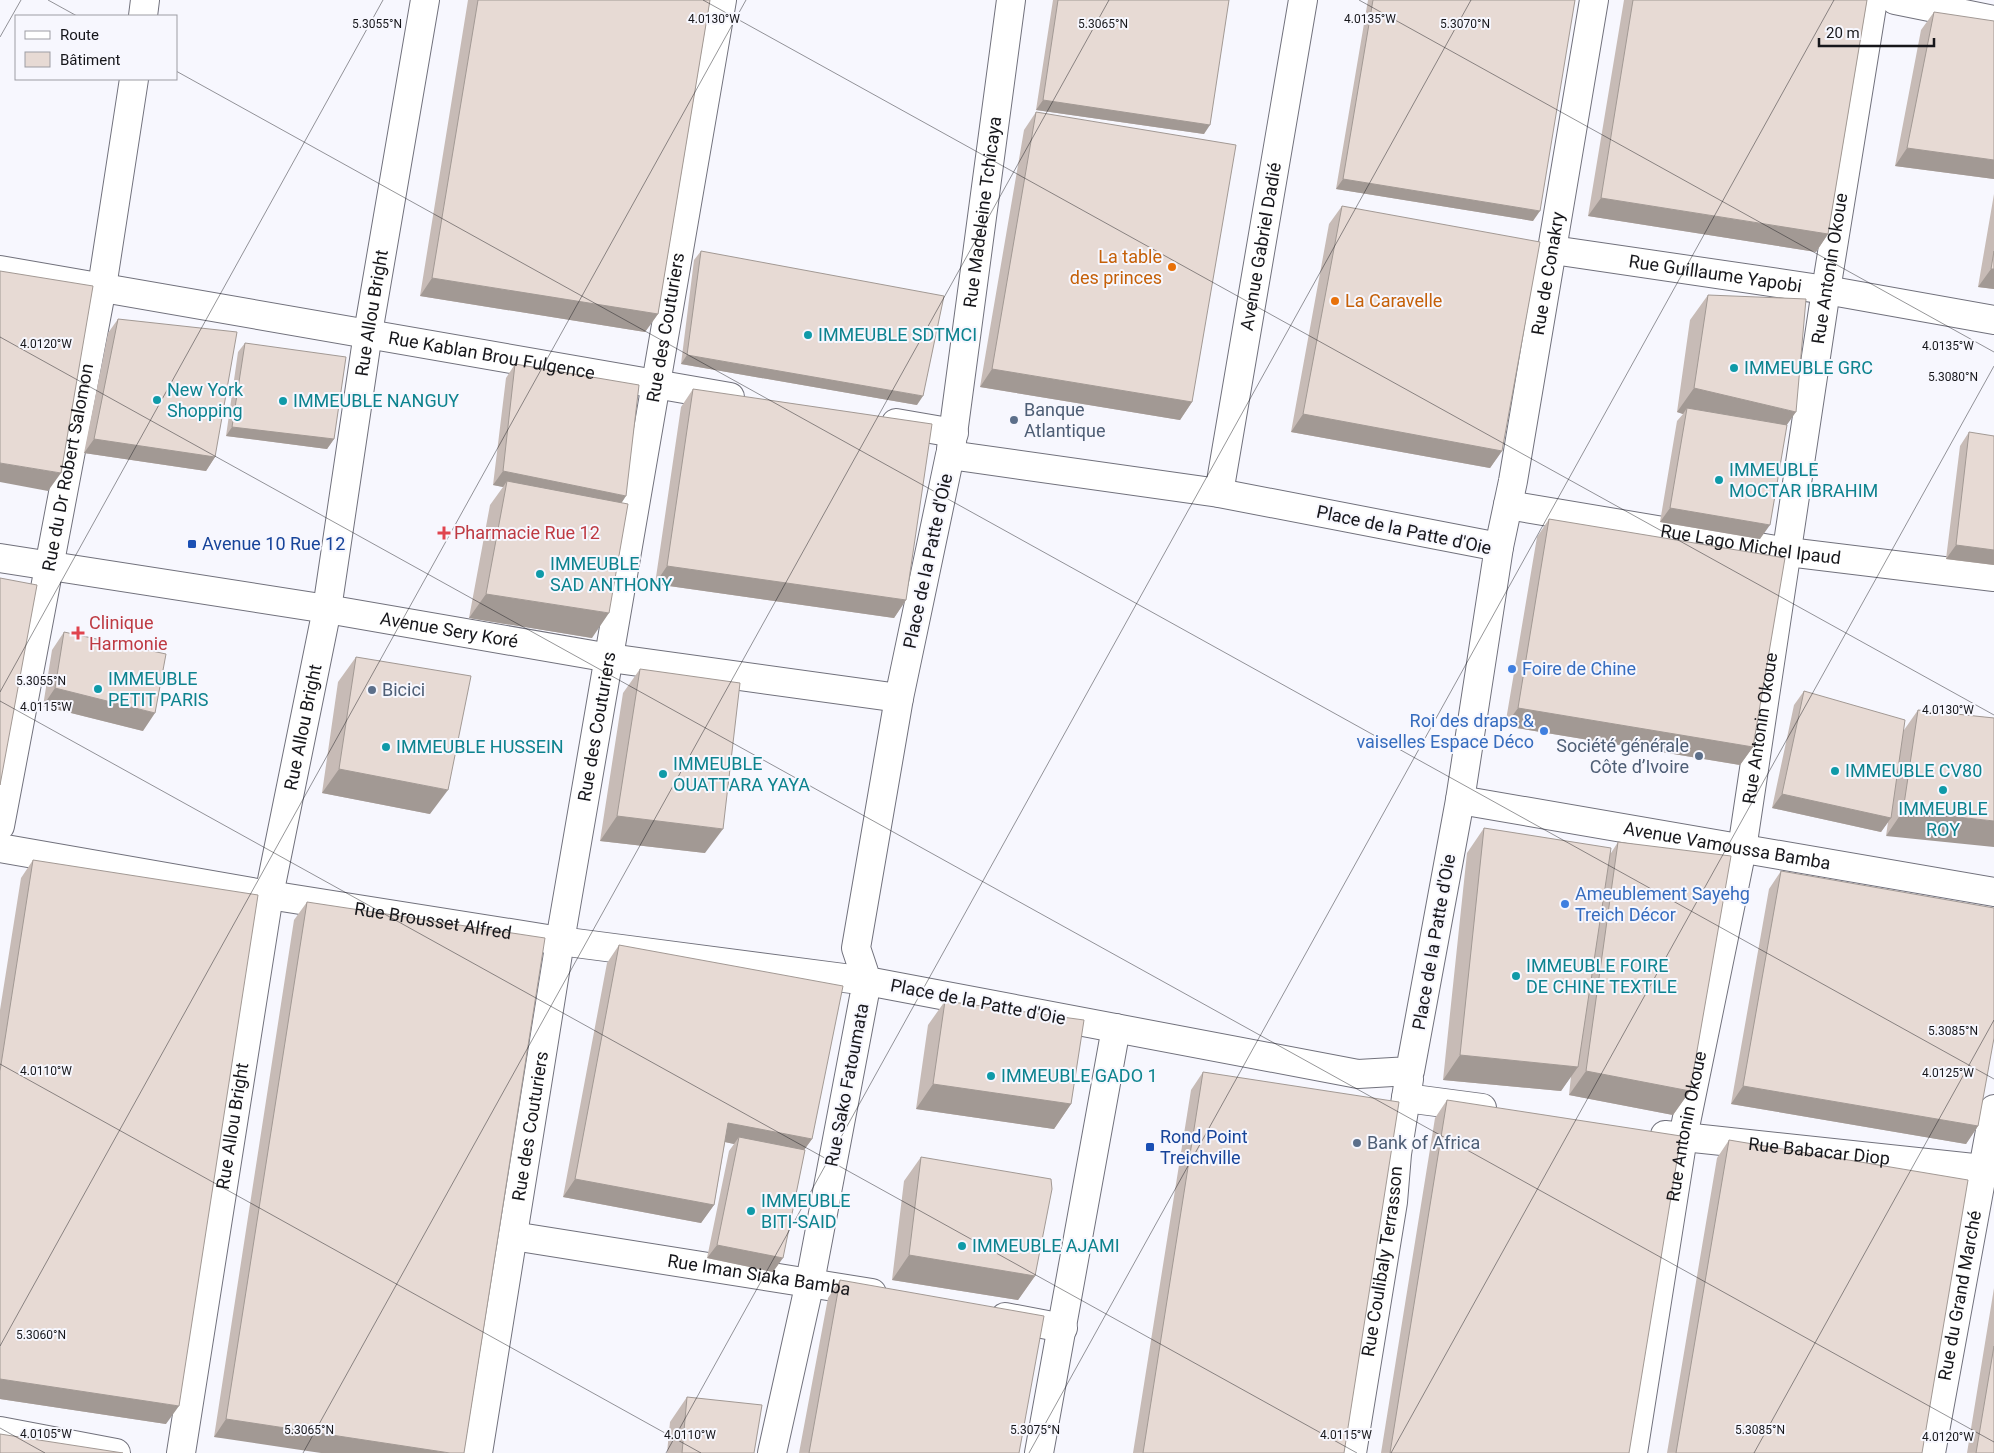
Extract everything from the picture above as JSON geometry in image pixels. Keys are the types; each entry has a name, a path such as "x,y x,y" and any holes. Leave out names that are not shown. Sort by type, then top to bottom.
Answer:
{"street":[{"path":"143,15 145,0"},
{"name":"Rue Allou Bright","path":"181,1453 270,895 327,609 368,333 425,0"},
{"name":"Rue des Couturiers","path":"478,1453 560,940 722,0"},
{"name":"Rue Madeleine Tchicaya","path":"952,444 1011,0"},
{"name":"Avenue Gabriel Dadié","path":"1220,492 1303,0"},
{"name":"Rue de Conakry","path":"1500,547 1553,250 1594,0"},
{"name":"Rue Antonin Okoue","path":"1633,1453 1683,1137 1742,849 1826,290 1873,0"},
{"path":"1895,0 1994,20"},
{"name":"Rue du Dr Robert Salomon","path":"0,826 102,287 134,80"},
{"name":"Rue Guillaume Yapobi","path":"1553,250 1826,290 1994,320"},
{"name":"Rue Kablan Brou Fulgence","path":"0,270 657,385 753,400"},
{"path":"868,419 952,444"},
{"name":"Place de la Patte d'Oie","path":"952,444 1220,492 1500,547 1460,800 1410,1071 1358,1074 867,981 856,948 899,698 952,444"},
{"name":"Rue Lago Michel Ipaud","path":"1508,505 1788,552 1994,577"},
{"name":"Avenue Sery Koré","path":"0,558 327,609 610,658 899,698"},
{"name":"Avenue Vamoussa Bamba","path":"1460,800 1994,892"},
{"name":"Rue Brousset Alfred","path":"0,848 270,895 560,940 867,981"},
{"name":"Rue Sako Fatoumata","path":"772,1453 810,1282 867,981"},
{"path":"1039,1453 1116,1028"},
{"name":"Rue Coulibaly Terrasson","path":"1352,1453 1393,1202 1397,1154 1410,1071"},
{"path":"1406,1098 1505,1111"},
{"name":"Rue du Grand Marché","path":"1931,1453 1988,1170 1994,1109"},
{"name":"Rue Babacar Diop","path":"1644,1131 1683,1137 1988,1170"},
{"name":"Rue Iman Siaka Bamba","path":"513,1236 810,1282 897,1298"},
{"path":"985,1314 1063,1328"},
{"path":"0,1431 116,1453"}],"building":[{"path":"478,0 710,0 658,314 432,278"},
{"path":"1058,0 1229,0 1210,125 1043,100"},
{"path":"1373,0 1575,0 1540,211 1343,179"},
{"path":"1633,0 1867,0 1828,234 1601,198"},
{"path":"1934,12 1994,21 1994,160 1907,148"},
{"path":"1036,112 1236,145 1192,402 992,369"},
{"path":"1342,206 1540,242 1502,451 1303,414"},
{"name":"IMMEUBLE SDTMCI","path":"701,251 944,296 923,396 687,355"},
{"path":"1994,251 1994,269 1991,269"},
{"path":"0,271 93,286 61,473 0,463"},
{"name":"IMMEUBLE GRC","path":"1708,295 1806,299 1796,412 1694,388"},
{"name":"New York Shopping","path":"118,319 237,332 215,457 94,439"},
{"name":"IMMEUBLE NANGUY","path":"245,343 346,357 334,439 232,427"},
{"path":"515,364 639,385 626,496 503,471"},
{"path":"693,389 932,424 906,600 667,566"},
{"name":"IMMEUBLE MOCTAR IBRAHIM","path":"1687,408 1787,425 1770,525 1670,508"},
{"path":"1969,432 1994,436 1994,550 1956,545"},
{"name":"IMMEUBLE SAD ANTHONY","path":"507,481 628,504 609,613 486,594"},
{"path":"1549,519 1785,558 1753,747 1518,708"},
{"path":"0,578 37,585 0,785"},
{"path":"64,632 166,654 155,713 55,688"},
{"name":"IMMEUBLE HUSSEIN","path":"356,657 471,676 448,790 339,769"},
{"name":"IMMEUBLE OUATTARA YAYA","path":"640,669 740,683 723,829 617,816"},
{"name":"IMMEUBLE CV80","path":"1804,691 1905,720 1891,818 1782,794"},
{"name":"IMMEUBLE ROY","path":"1918,710 1994,718 1994,821 1903,811"},
{"name":"IMMEUBLE FOIRE DE CHINE TEXTILE","path":"1484,828 1611,848 1578,1067 1460,1055"},
{"path":"1618,842 1731,856 1690,1091 1586,1071"},
{"path":"33,860 258,895 179,1406 0,1379 0,1071"},
{"path":"1781,871 1994,908 1994,1038 1978,1126 1743,1086"},
{"path":"307,902 545,938 464,1453 450,1453 226,1419"},
{"path":"619,945 843,986 812,1139 728,1123 714,1205 575,1179"},
{"name":"IMMEUBLE GADO 1","path":"945,1001 1084,1020 1071,1104 933,1084"},
{"path":"1203,1072 1399,1102 1344,1453 1143,1453"},
{"path":"1447,1100 1681,1136 1629,1453 1390,1453"},
{"name":"IMMEUBLE BITI-SAID","path":"739,1137 805,1150 783,1258 717,1245"},
{"path":"1729,1140 1968,1180 1922,1453 1676,1453"},
{"name":"IMMEUBLE AJAMI","path":"921,1157 1051,1179 1052,1189 1035,1276 909,1255"},
{"path":"840,1280 1044,1316 1019,1453 809,1453"},
{"path":"1994,1346 1994,1453 1976,1453"},
{"path":"687,1397 762,1405 754,1453 682,1453"},
{"path":"0,1434 123,1453 0,1453"}],"place":[{"name":"La table des princes","path":"1172,267"},
{"name":"La Caravelle","path":"1335,301"},
{"name":"IMMEUBLE SDTMCI","path":"808,335"},
{"name":"IMMEUBLE GRC","path":"1734,368"},
{"name":"New York Shopping","path":"157,400"},
{"name":"IMMEUBLE NANGUY","path":"283,401"},
{"name":"Banque Atlantique","path":"1014,420"},
{"name":"IMMEUBLE MOCTAR IBRAHIM","path":"1719,480"},
{"name":"Pharmacie Rue 12","path":"444,533"},
{"name":"Avenue 10 Rue 12","path":"192,544"},
{"name":"IMMEUBLE SAD ANTHONY","path":"540,574"},
{"name":"Clinique Harmonie","path":"78,633"},
{"name":"Foire de Chine","path":"1512,669"},
{"name":"IMMEUBLE PETIT PARIS","path":"98,689"},
{"name":"Bicici","path":"372,690"},
{"name":"Roi des draps & vaiselles Espace Déco","path":"1544,731"},
{"name":"IMMEUBLE HUSSEIN","path":"386,747"},
{"name":"Société générale Côte d’Ivoire","path":"1699,756"},
{"name":"IMMEUBLE CV80","path":"1835,771"},
{"name":"IMMEUBLE OUATTARA YAYA","path":"663,774"},
{"name":"IMMEUBLE ROY","path":"1943,790"},
{"name":"Ameublement Sayehg Treich Décor","path":"1565,904"},
{"name":"IMMEUBLE FOIRE DE CHINE TEXTILE","path":"1516,976"},
{"name":"IMMEUBLE GADO 1","path":"991,1076"},
{"name":"Bank of Africa","path":"1357,1143"},
{"name":"Rond Point Treichville","path":"1150,1147"},
{"name":"IMMEUBLE BITI-SAID","path":"751,1211"},
{"name":"IMMEUBLE AJAMI","path":"962,1246"}]}
